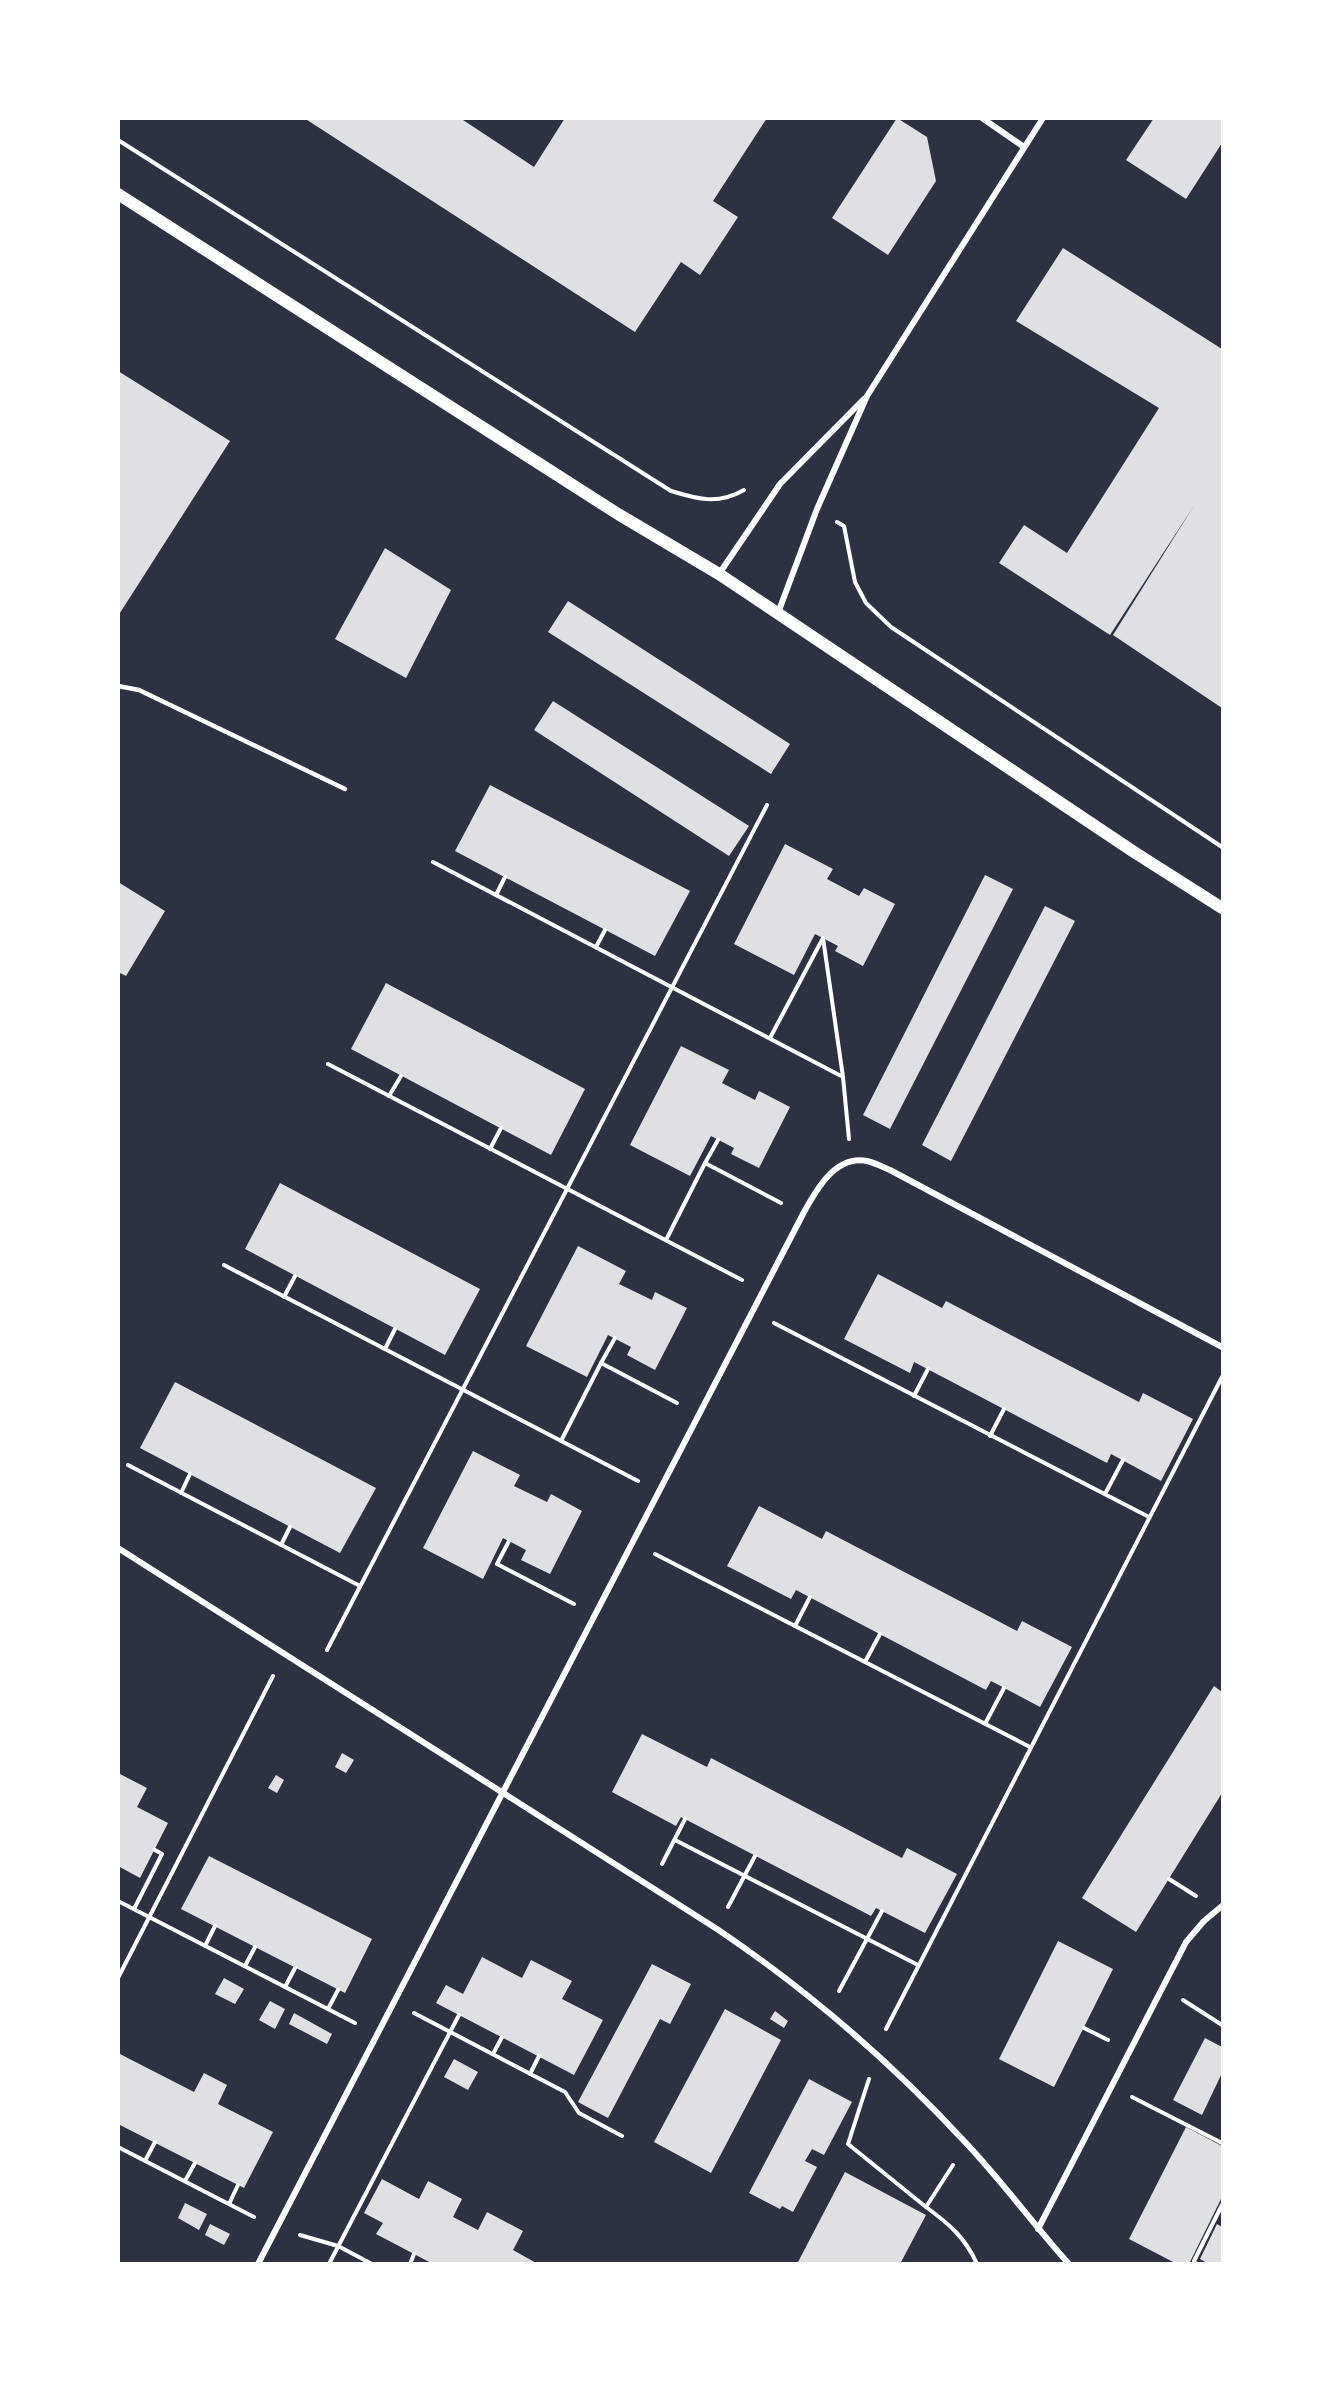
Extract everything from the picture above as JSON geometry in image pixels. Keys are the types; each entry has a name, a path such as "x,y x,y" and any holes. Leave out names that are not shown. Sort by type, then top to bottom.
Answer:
{"main road":[{"path":"118,194 618,514 719,574 1134,852 1222,908"}],"street":[{"path":"982,118 1024,147"},
{"path":"778,614 817,508 867,396 1042,118"},
{"path":"719,574 780,484 867,396"},
{"path":"258,2264 504,1794 803,1214 825,1179 850,1160 868,1161 890,1170 1222,1347"},
{"path":"118,1548 717,1929 823,2006 878,2053 966,2143 1069,2264"},
{"path":"1038,2229 1186,1942 1204,1921 1222,1906"}],"lane":[{"path":"118,686 139,690 345,789"}],"path":[{"path":"118,140 671,491 702,501 726,497 742,491 762,472 780,484"},
{"path":"817,508 844,526 855,582 866,603 891,627 1222,847"},
{"path":"315,1673 767,805"},
{"path":"433,862 843,1077"},
{"path":"496,895 505,877"},
{"path":"596,947 605,930"},
{"path":"770,1038 823,938 843,1077 850,1160"},
{"path":"328,1064 763,1291"},
{"path":"389,1096 401,1076"},
{"path":"490,1149 501,1128"},
{"path":"666,1240 718,1140"},
{"path":"705,1163 803,1214"},
{"path":"224,1265 660,1492"},
{"path":"284,1297 295,1276"},
{"path":"752,1312 1149,1517"},
{"path":"385,1349 395,1329"},
{"path":"561,1441 615,1338"},
{"path":"601,1364 699,1415"},
{"path":"914,1396 928,1369"},
{"path":"977,2264 968,2244 951,2225 848,2144 887,2025 1222,1377"},
{"path":"990,1436 1004,1409"},
{"path":"1105,1494 1123,1460"},
{"path":"128,1465 360,1586"},
{"path":"181,1493 190,1474"},
{"path":"281,1545 290,1527"},
{"path":"509,1541 497,1564 596,1616"},
{"path":"633,1542 1030,1747"},
{"path":"795,1626 810,1597"},
{"path":"865,1662 880,1634"},
{"path":"118,1978 284,1654"},
{"path":"985,1724 1004,1688"},
{"path":"651,1887 685,1820"},
{"path":"675,1840 918,1965"},
{"path":"134,1909 162,1854 154,1850"},
{"path":"717,1929 755,1856"},
{"path":"118,1901 378,2034"},
{"path":"823,2006 841,1989 882,1911"},
{"path":"205,1946 215,1926"},
{"path":"245,1966 255,1947"},
{"path":"285,1987 295,1968"},
{"path":"1163,1988 1222,2025"},
{"path":"328,2009 338,1990"},
{"path":"394,2003 565,2092 579,2114 622,2136"},
{"path":"329,2264 459,2015"},
{"path":"493,2054 502,2037"},
{"path":"530,2074 539,2056"},
{"path":"1112,2086 1222,2143"},
{"path":"145,2161 155,2142"},
{"path":"926,2207 966,2143"},
{"path":"118,2147 276,2228 338,2246 372,2264"},
{"path":"185,2181 195,2163"},
{"path":"229,2204 238,2185"},
{"path":"1196,2264 1194,2261 1222,2205"},
{"path":"410,2264 414,2254"}],"building":[{"path":"304,118 460,118 534,167 565,118 767,118 713,201 738,217 700,275 681,262 635,332"},
{"path":"897,118 927,137 936,181 888,255 832,218"},
{"path":"1154,118 1222,118 1222,143 1186,199 1126,160"},
{"path":"1063,248 1222,349 1222,708 1113,635 1195,504 1110,635 999,563 1024,525 1067,553 1159,408 1016,321"},
{"path":"118,371 230,441 118,616"},
{"path":"385,548 451,590 406,678 335,639"},
{"path":"568,601 790,744 771,774 548,632"},
{"path":"553,701 749,826 729,856 534,730"},
{"path":"490,785 690,891 655,956 455,851"},
{"path":"785,844 833,869 827,879 859,896 864,888 895,904 863,966 835,951 838,946 815,934 794,975 734,944"},
{"path":"985,875 1013,889 890,1129 863,1115"},
{"path":"118,882 165,911 126,976 118,972"},
{"path":"1045,906 1075,921 951,1161 922,1145"},
{"path":"386,983 585,1089 551,1155 351,1049"},
{"path":"681,1046 729,1070 722,1083 755,1100 759,1091 790,1107 759,1168 731,1154 734,1148 711,1136 690,1176 630,1145"},
{"path":"280,1183 480,1289 445,1355 245,1249"},
{"path":"578,1246 626,1271 619,1284 652,1300 655,1292 687,1308 655,1370 627,1355 631,1347 608,1335 587,1377 526,1346"},
{"path":"878,1274 942,1308 946,1301 1139,1402 1143,1393 1193,1419 1161,1481 1111,1454 1107,1463 914,1362 910,1373 844,1339"},
{"path":"175,1382 376,1488 340,1553 140,1448"},
{"path":"473,1451 520,1475 514,1486 547,1502 551,1494 582,1511 550,1574 521,1560 526,1550 503,1538 483,1579 423,1548"},
{"path":"759,1506 822,1539 826,1531 1017,1631 1022,1621 1072,1647 1040,1707 991,1681 986,1690 796,1590 791,1599 727,1566"},
{"path":"1214,1686 1222,1692 1222,1793 1136,1932 1082,1898"},
{"path":"642,1734 707,1767 711,1758 902,1858 907,1848 957,1874 925,1933 876,1908 871,1916 681,1817 676,1826 612,1792"},
{"path":"342,1753 354,1760 346,1773 335,1767"},
{"path":"118,1773 147,1788 137,1807 168,1823 140,1878 118,1866"},
{"path":"276,1775 284,1780 277,1793 268,1788"},
{"path":"209,1856 372,1939 345,1993 181,1909"},
{"path":"1058,1941 1113,1969 1054,2087 999,2059"},
{"path":"482,1957 522,1978 531,1960 572,1981 562,1999 603,2020 574,2075 436,2003 446,1985 463,1994"},
{"path":"652,1964 691,1984 670,2024 660,2019 608,2118 578,2102"},
{"path":"224,1978 244,1989 235,2004 215,1994"},
{"path":"270,2001 285,2009 275,2029 259,2020"},
{"path":"725,2009 781,2040 711,2173 654,2142"},
{"path":"775,2011 788,2021 784,2028 770,2019"},
{"path":"294,2013 332,2034 327,2044 289,2024"},
{"path":"1205,2038 1222,2047 1222,2073 1202,2115 1173,2100"},
{"path":"118,2053 194,2092 204,2073 227,2085 218,2104 273,2132 244,2188 118,2124"},
{"path":"454,2059 478,2072 468,2090 444,2077"},
{"path":"809,2079 852,2102 824,2155 812,2149 805,2161 817,2167 793,2212 782,2206 780,2209 749,2193"},
{"path":"1186,2127 1222,2146 1222,2197 1189,2264 1177,2264 1129,2239"},
{"path":"845,2172 926,2215 900,2264 797,2264"},
{"path":"382,2179 419,2199 428,2181 462,2199 453,2217 478,2230 487,2212 523,2231 513,2250 538,2264 433,2264 376,2234 383,2223 364,2213"},
{"path":"185,2203 207,2214 199,2230 178,2218"},
{"path":"210,2224 230,2234 224,2245 205,2235"},
{"path":"1217,2224 1222,2227 1222,2264 1209,2264 1200,2259"}]}
